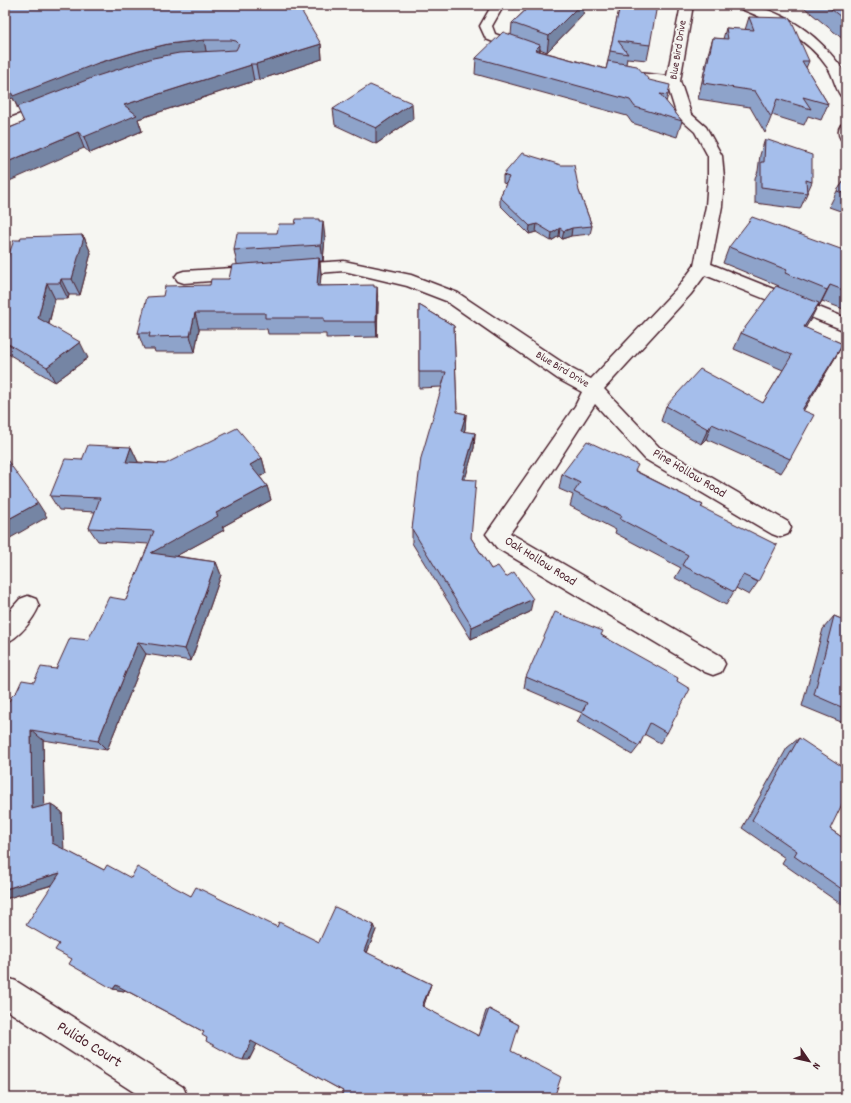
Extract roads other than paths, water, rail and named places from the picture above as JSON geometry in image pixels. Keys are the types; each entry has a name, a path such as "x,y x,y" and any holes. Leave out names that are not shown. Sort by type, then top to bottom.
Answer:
{"street":[{"path":"498,5 486,26 490,36 508,44 537,53"},
{"name":"Blue Bird Drive","path":"184,277 344,266 410,281 452,297 565,374 593,389 685,290 702,267 714,206 716,178 715,156 701,130 684,116 673,81 687,5"},
{"path":"743,5 795,29 835,68 846,92"},
{"path":"608,73 673,81"},
{"path":"5,125 60,103"},
{"path":"846,128 846,136"},
{"path":"702,267 846,325"},
{"name":"Pine Hollow Road","path":"593,389 652,453 780,528"},
{"name":"Oak Hollow Road","path":"593,389 582,410 521,502 497,534 505,542 712,664"},
{"path":"5,633 28,606"},
{"name":"Pulido Court","path":"5,992 172,1098"}]}
